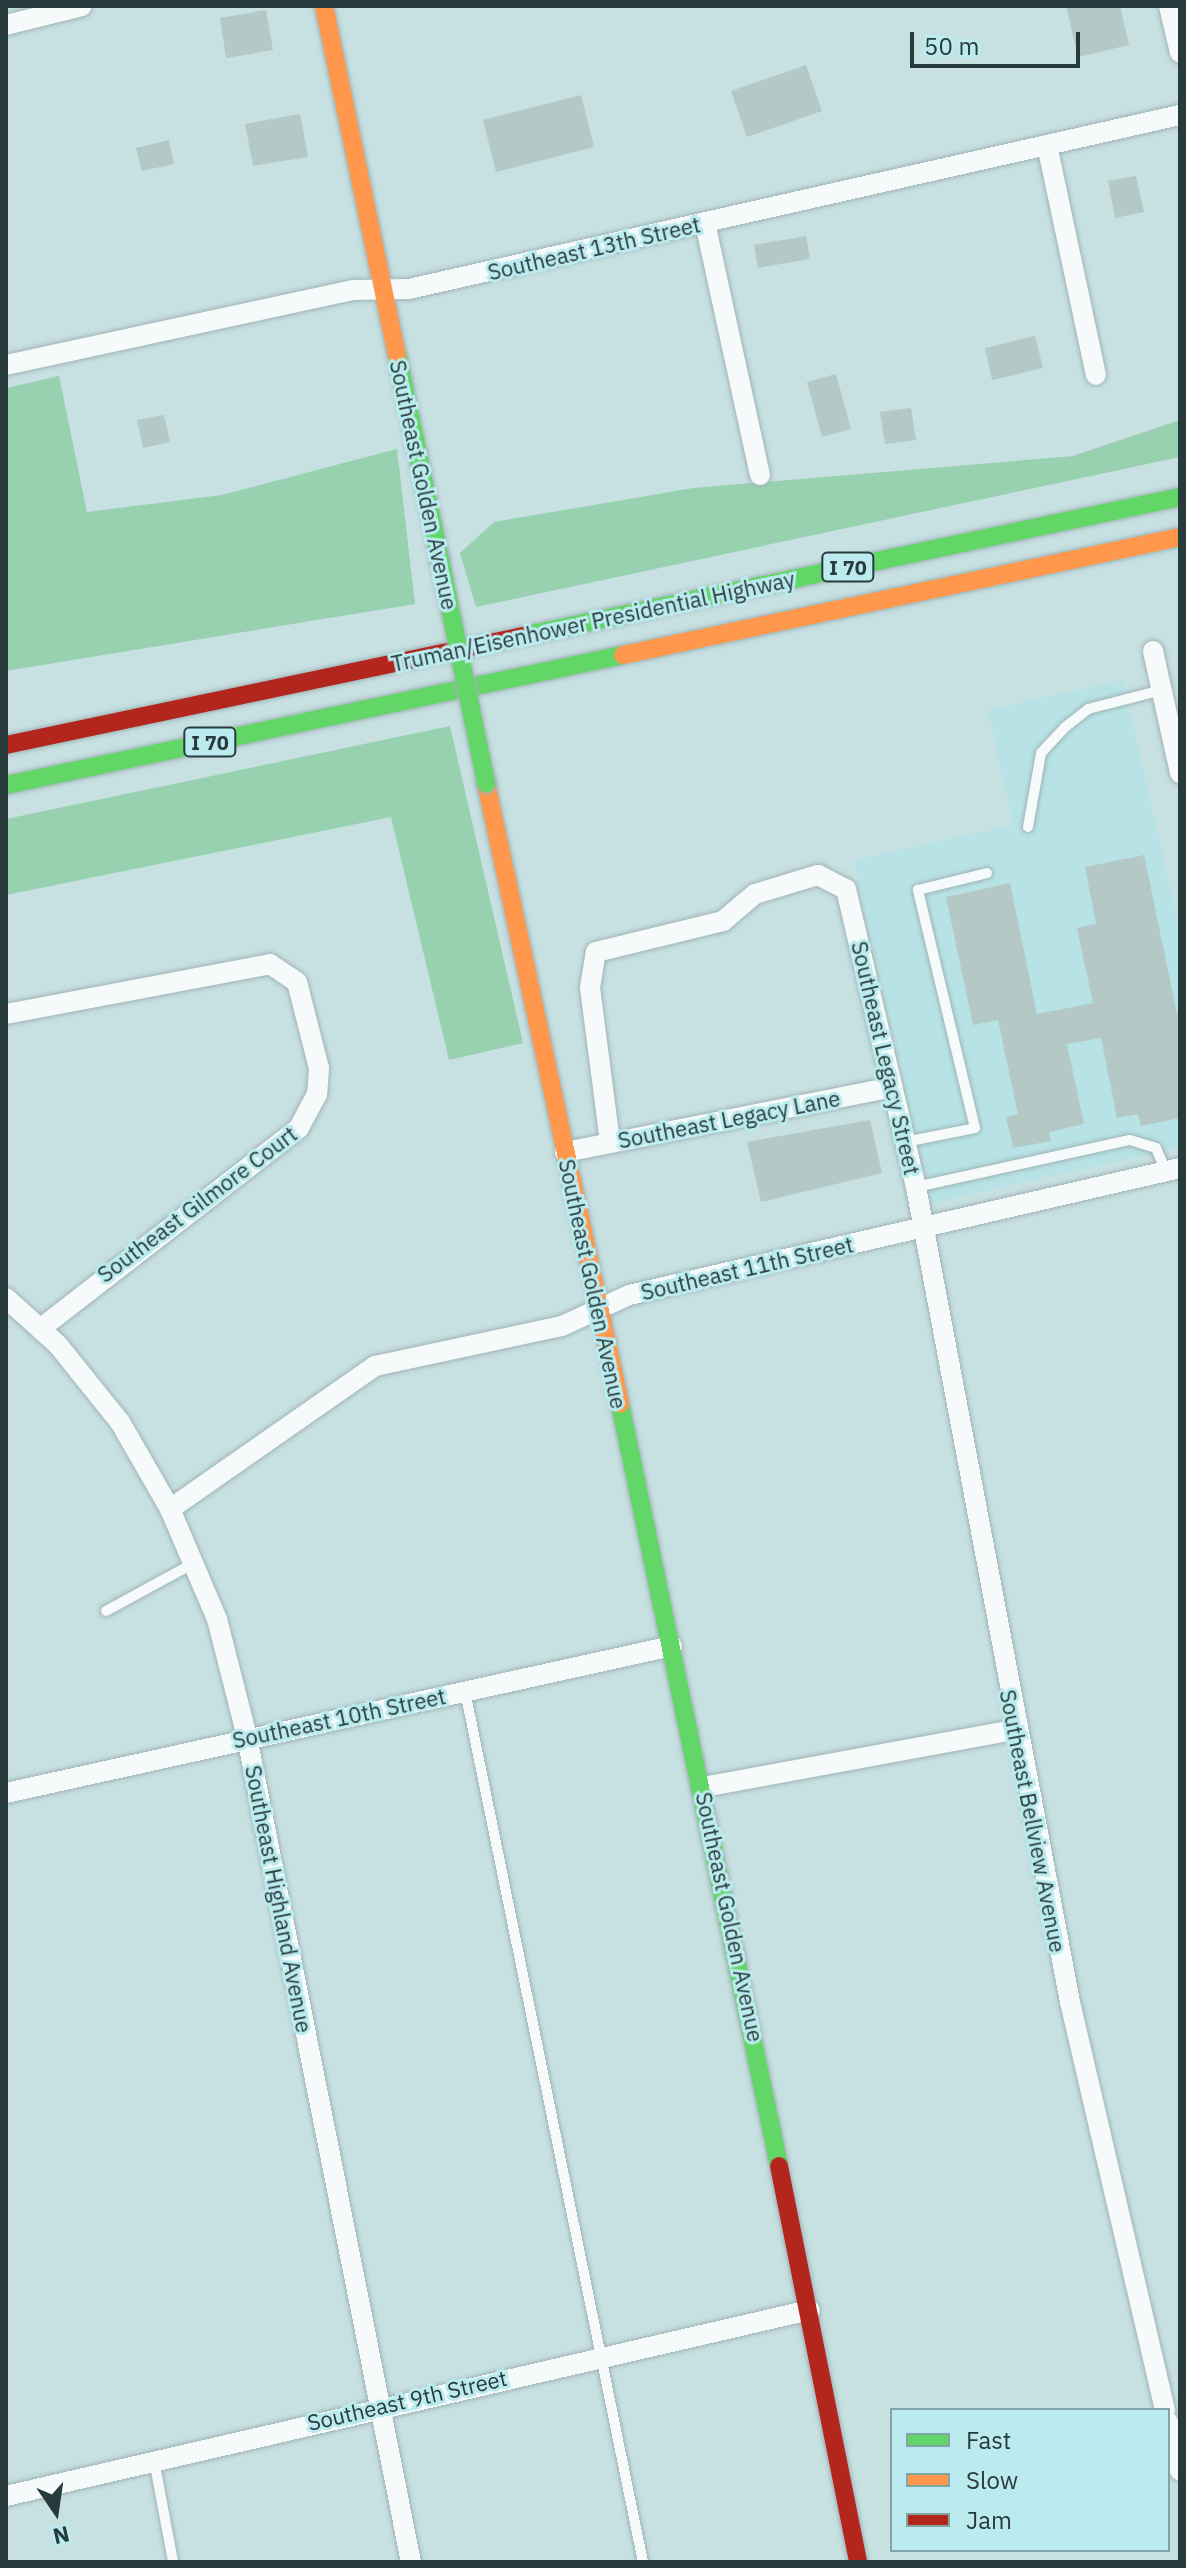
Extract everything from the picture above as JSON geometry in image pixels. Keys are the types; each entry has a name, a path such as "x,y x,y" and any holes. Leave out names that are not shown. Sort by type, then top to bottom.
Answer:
{"main road":[{"name":"Southeast Golden Avenue","path":"324,6 486,783 703,1787 858,2562"},
{"name":"Truman/Eisenhower Presidential Highway","path":"6,745 1180,497"},
{"name":"Truman/Eisenhower Presidential Highway","path":"6,785 1180,537"},
{"path":"1040,567 1180,554"},
{"path":"6,733 123,721"}],"street":[{"path":"6,25 82,6"},
{"path":"1169,6 1180,53"},
{"name":"Southeast 13th Street","path":"7,358 383,289 705,223 1180,115"},
{"path":"1047,145 1096,375"},
{"path":"705,223 760,475"},
{"path":"1153,651 1180,773"},
{"name":"Southeast Legacy Street","path":"610,1142 590,988 596,952 723,921 755,894 818,875 846,889 916,1187 919,1228"},
{"name":"Southeast Gilmore Court","path":"6,1014 270,964 297,982 319,1068 317,1094 299,1128 41,1328"},
{"name":"Southeast Legacy Lane","path":"565,1152 893,1087"},
{"name":"Southeast 11th Street","path":"170,1509 375,1366 562,1326 629,1295 1173,1170"},
{"name":"Southeast Bellview Avenue","path":"919,1228 1014,1730 1165,2408"},
{"name":"Southeast Highland Avenue","path":"6,1298 41,1328 120,1422 170,1509 196,1562 247,1737 411,2562"},
{"name":"Southeast 10th Street","path":"6,1793 247,1737 672,1646"},
{"path":"703,1787 1014,1730"},
{"name":"Southeast 9th Street","path":"6,2496 379,2406 810,2310"},
{"path":"1170,2430 1180,2471"}],"lane":[{"path":"1028,827 1041,753 1064,728 1088,709 1162,690"},
{"path":"905,1142 975,1128 918,890 987,873"},
{"path":"916,1187 1130,1140 1156,1148 1173,1170"},
{"path":"106,1611 196,1562"},
{"path":"465,1691 643,2562"},
{"path":"154,2460 173,2562"}],"shaded area":[{"path":"1123,680 1180,932 1180,1147 932,1203 854,860 1013,825 988,710"}],"green space":[{"path":"59,376 87,512 222,495 397,449 415,604 6,671 6,388"},
{"path":"1180,420 1180,457 476,607 460,553 494,522 693,488 1073,456"},
{"path":"450,726 523,1043 449,1060 391,817 6,895 6,819"}],"building":[{"path":"1066,6 1120,6 1129,45 1078,57"},
{"path":"266,10 273,50 226,58 220,18"},
{"path":"806,65 822,111 747,137 731,91"},
{"path":"581,95 594,147 496,172 483,120"},
{"path":"300,114 308,157 253,166 245,124"},
{"path":"169,140 174,164 142,171 136,148"},
{"path":"1136,176 1144,212 1115,218 1108,181"},
{"path":"806,236 810,259 758,268 754,245"},
{"path":"1035,336 1043,368 992,380 985,348"},
{"path":"836,374 851,429 822,437 807,382"},
{"path":"911,408 916,440 885,444 880,412"},
{"path":"164,415 170,442 143,448 137,420"},
{"path":"1144,855 1180,1028 1180,1118 1141,1126 1138,1114 1117,1118 1101,1038 1067,1044 1084,1124 1049,1132 1051,1141 1013,1148 1006,1117 1018,1114 998,1020 973,1025 946,897 1010,883 1037,1014 1093,1003 1077,928 1096,924 1085,867"},
{"path":"870,1120 882,1173 761,1202 747,1142"}],"traffic: fast":[{"path":"397,354 440,560"},
{"path":"528,635 1180,497"},
{"path":"440,560 486,783"},
{"path":"6,785 623,655"},
{"path":"620,1404 779,2166"}],"traffic: slow":[{"path":"324,6 397,354"},
{"path":"623,655 1180,537"},
{"path":"486,783 620,1404"}],"traffic: jam":[{"path":"6,745 528,635"},
{"path":"779,2166 858,2562"}]}
